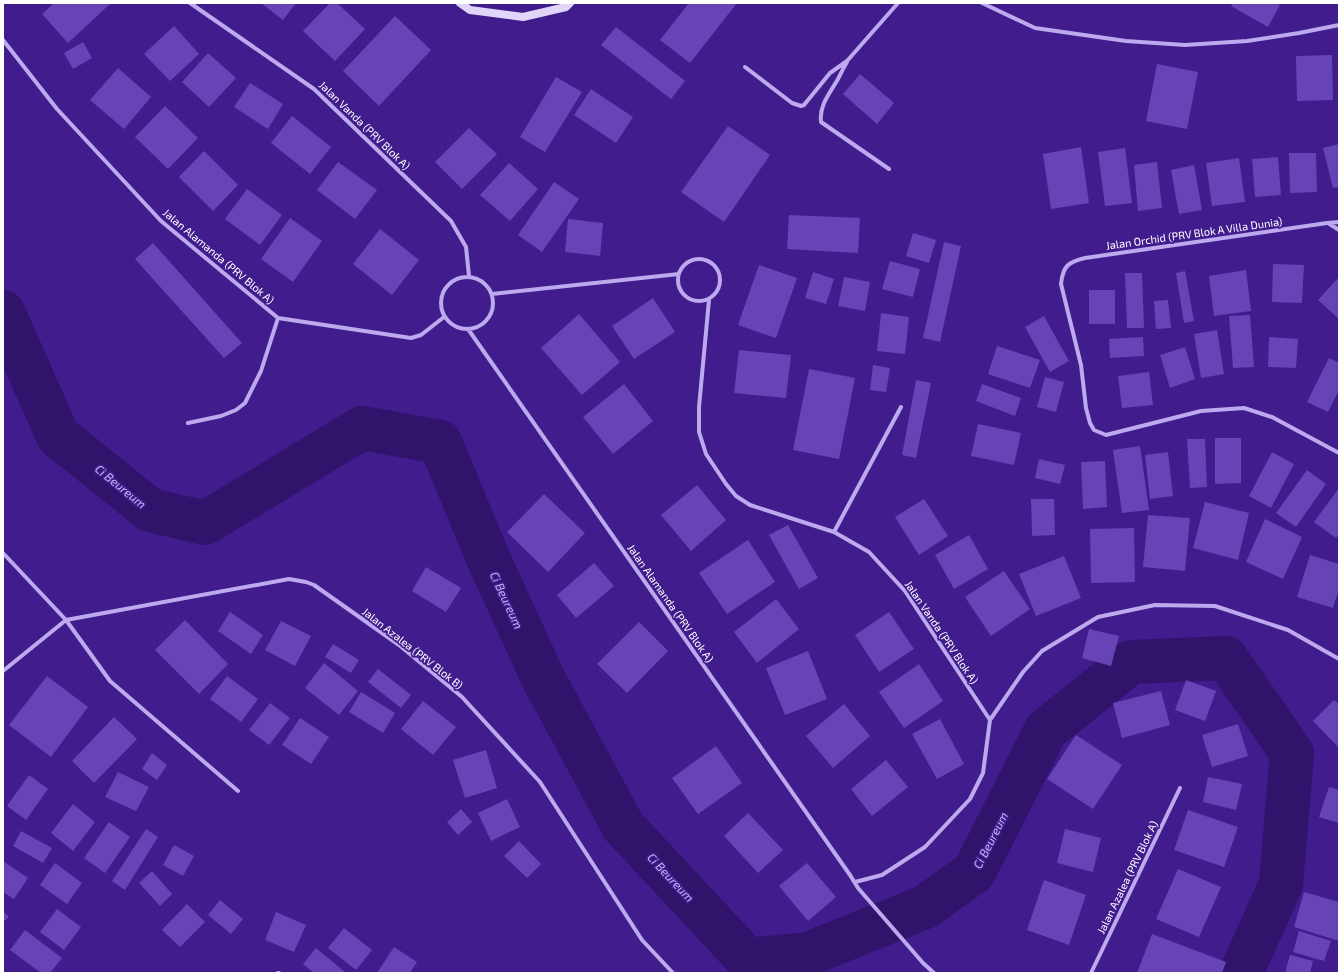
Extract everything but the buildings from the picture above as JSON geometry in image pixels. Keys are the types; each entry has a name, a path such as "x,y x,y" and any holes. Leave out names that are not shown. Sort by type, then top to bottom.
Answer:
{"street":[{"name":"Jalan Vanda (PRV Blok A)","path":"190,3 314,88 451,221 466,248 469,276"},
{"path":"460,3 470,10 523,17 566,7 570,3"},
{"path":"889,169 821,122 820,115 824,100 847,61 898,3"},
{"path":"982,3 1035,28 1134,42 1186,45 1247,41 1339,25"},
{"name":"Jalan Alamanda (PRV Blok A)","path":"3,40 58,109 161,221 278,318 411,338 421,335 444,317"},
{"path":"745,67 792,103 801,106 804,105 830,72 847,61"},
{"name":"Jalan Orchid (PRV Blok A Villa Dunia)","path":"1339,222 1085,258 1073,261 1065,267 1061,284 1081,365 1086,408 1090,423 1094,430 1106,435 1201,411 1244,408 1272,417 1339,453"},
{"path":"1328,223 1339,230"},
{"path":"701,259 710,261 717,268 721,276 720,286 716,294 709,300 699,302 689,300 682,293 678,284 679,274 684,266 691,260 701,259"},
{"path":"492,294 679,274"},
{"path":"469,276 483,282 488,287 492,294 493,302 489,318 480,326 468,329 459,328 451,324 444,317 441,308 441,298 444,289 451,282 460,277 469,276"},
{"name":"Jalan Vanda (PRV Blok A)","path":"709,300 699,407 699,432 706,454 726,484 736,496 750,505 834,532 869,552 905,591 990,720"},
{"path":"188,423 221,416 236,410 245,403 261,371 278,318"},
{"name":"Jalan Alamanda (PRV Blok A)","path":"468,329 858,888 934,973"},
{"path":"834,532 901,407"},
{"path":"3,554 66,620 110,681 238,791"},
{"name":"Jalan Azalea (PRV Blok B)","path":"66,620 285,579 302,581 314,585 399,645 462,697 540,782 642,940 673,973"},
{"path":"855,882 882,875 925,847 970,799 983,773 990,720 1023,672 1042,651 1098,617 1155,605 1215,606 1288,630 1339,659"},
{"path":"3,671 66,620"},
{"name":"Jalan Azalea (PRV Blok A)","path":"1091,973 1180,788"}],"waterway":[{"name":"Ci Beureum","path":"3,312 58,436 150,510 205,523 362,428 440,442 488,558 543,678 623,826 748,960 808,954 925,907 974,872 1046,730 1131,662 1226,658 1292,753 1281,884 1241,973"}]}
